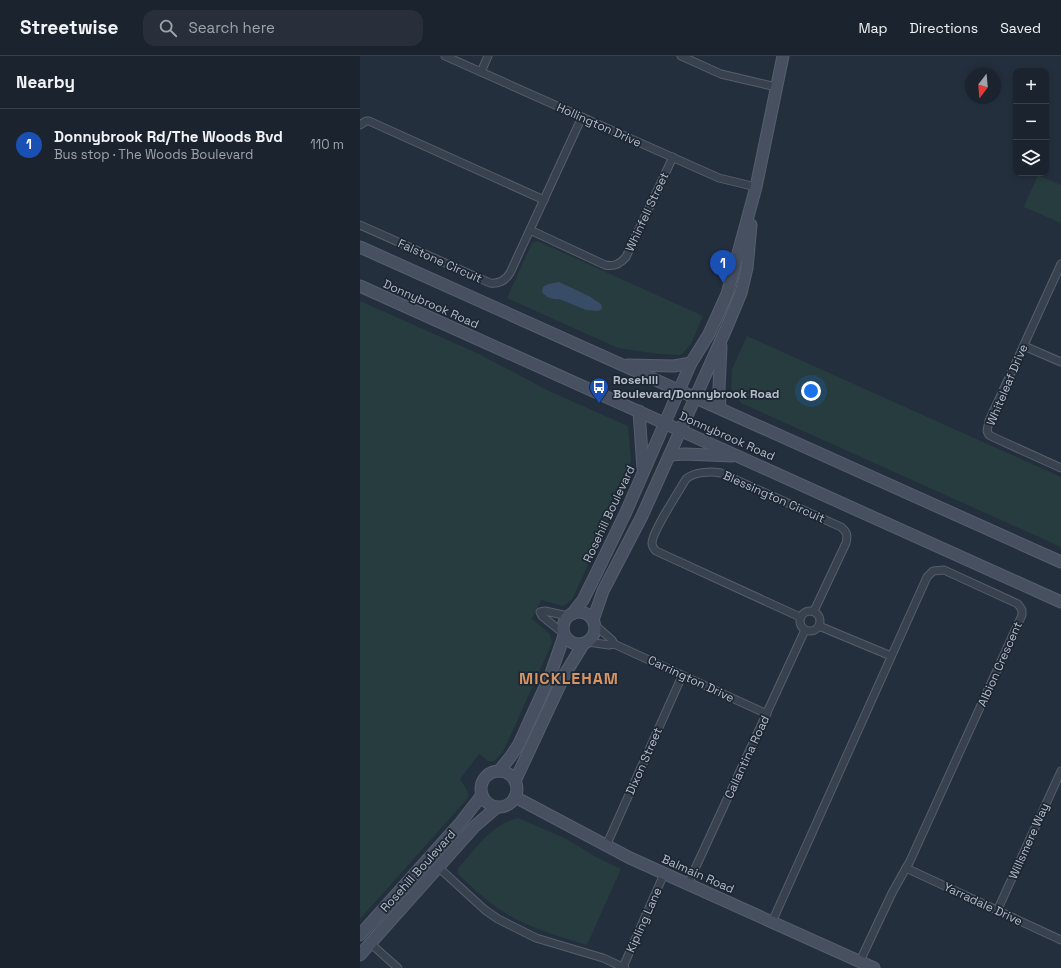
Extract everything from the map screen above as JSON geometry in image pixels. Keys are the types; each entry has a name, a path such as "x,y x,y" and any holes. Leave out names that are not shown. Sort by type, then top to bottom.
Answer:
{"street":[{"name":"Hollington Drive","path":"446,56 719,178 756,187"},
{"path":"481,72 488,56"},
{"path":"681,56 724,75 776,87"},
{"path":"515,781 565,674 592,635 594,623 608,580 642,516 722,339 741,293 747,268 756,187 783,56"},
{"name":"Falstone Circuit","path":"360,225 493,283 500,283 508,277 582,117"},
{"path":"360,125 369,121 544,200"},
{"name":"Whinfell Street","path":"530,230 605,265 613,266 618,264 626,257 673,157"},
{"name":"Rosehill Boulevard","path":"570,615 583,600 589,588 626,512 691,363 710,334 727,294 756,187"},
{"name":"Donnybrook Road","path":"360,247 1061,562"},
{"name":"Whiteleaf Drive","path":"1061,264 989,421 987,430 994,438 1061,468"},
{"name":"Donnybrook Road","path":"360,286 1061,602"},
{"path":"720,408 719,388 722,339"},
{"path":"1024,346 1061,362"},
{"path":"622,364 674,366 691,363"},
{"path":"639,411 643,471"},
{"path":"670,455 685,454 739,456"},
{"name":"Blessington Circuit","path":"800,617 656,551 652,543 655,532 686,479 693,474 713,472 721,473 846,530 848,533 846,543 814,611"},
{"name":"Albion Crescent","path":"772,922 891,656 930,574 936,570 944,570 1015,602 1022,610 1022,615 1016,629 906,868 892,893 860,962"},
{"path":"586,642 580,644 572,642 542,616 540,612 545,611 570,615 583,613 594,623"},
{"path":"814,611 819,616 819,626 813,631 805,630 800,624 800,617 804,612 814,611"},
{"path":"499,771 519,744 550,676 564,635 564,625 570,615"},
{"name":"Carrington Drive","path":"594,623 612,640 614,644 767,714"},
{"path":"819,626 891,656"},
{"name":"Callantina Road","path":"688,884 805,630"},
{"name":"Carrington Drive","path":"586,642 609,645 614,644"},
{"name":"Dixon Street","path":"606,846 682,676"},
{"path":"499,771 511,776 515,781 517,788 515,797 509,803 497,807 490,804 482,795 480,789 484,778 488,773 499,771"},
{"name":"Willsmere Way","path":"998,911 1061,771"},
{"name":"Rosehill Boulevard","path":"360,935 461,822 482,795"},
{"name":"Balmain Road","path":"515,797 606,846 664,874 874,968"},
{"name":"Rosehill Boulevard","path":"360,955 475,826 497,807"},
{"path":"438,867 485,910 498,919 536,938 603,958 624,968"},
{"name":"Yarradale Drive","path":"906,868 1061,940"},
{"name":"Kipling Lane","path":"624,968 664,874"},
{"path":"370,943 398,968"}],"green space":[{"path":"1038,176 1061,185 1061,223 1024,207"},
{"path":"537,241 703,316 691,344 681,355 659,354 618,348 507,298 532,243"},
{"path":"360,301 479,354 549,391 628,426 631,461 618,490 606,525 573,598 562,606 541,600 532,619 550,634 552,643 503,752 494,761 488,761 479,754 460,779 468,792 468,798 360,919"},
{"path":"747,336 1061,477 1061,547 741,403 731,388 732,369"},
{"path":"518,818 567,839 594,856 621,869 587,945 528,925 506,914 486,899 458,874 458,869 485,838 500,826"}],"water":[{"path":"559,282 589,296 601,304 602,309 598,311 586,310 559,299 549,298 542,292 543,287 548,284"}],"place":[{"name":"Donnybrook Rd/The Woods Bvd","path":"723,283"},
{"name":"Rosehill Boulevard/Donnybrook Road","path":"599,404"}],"district":[{"name":"MICKLEHAM","path":"569,678"}]}
